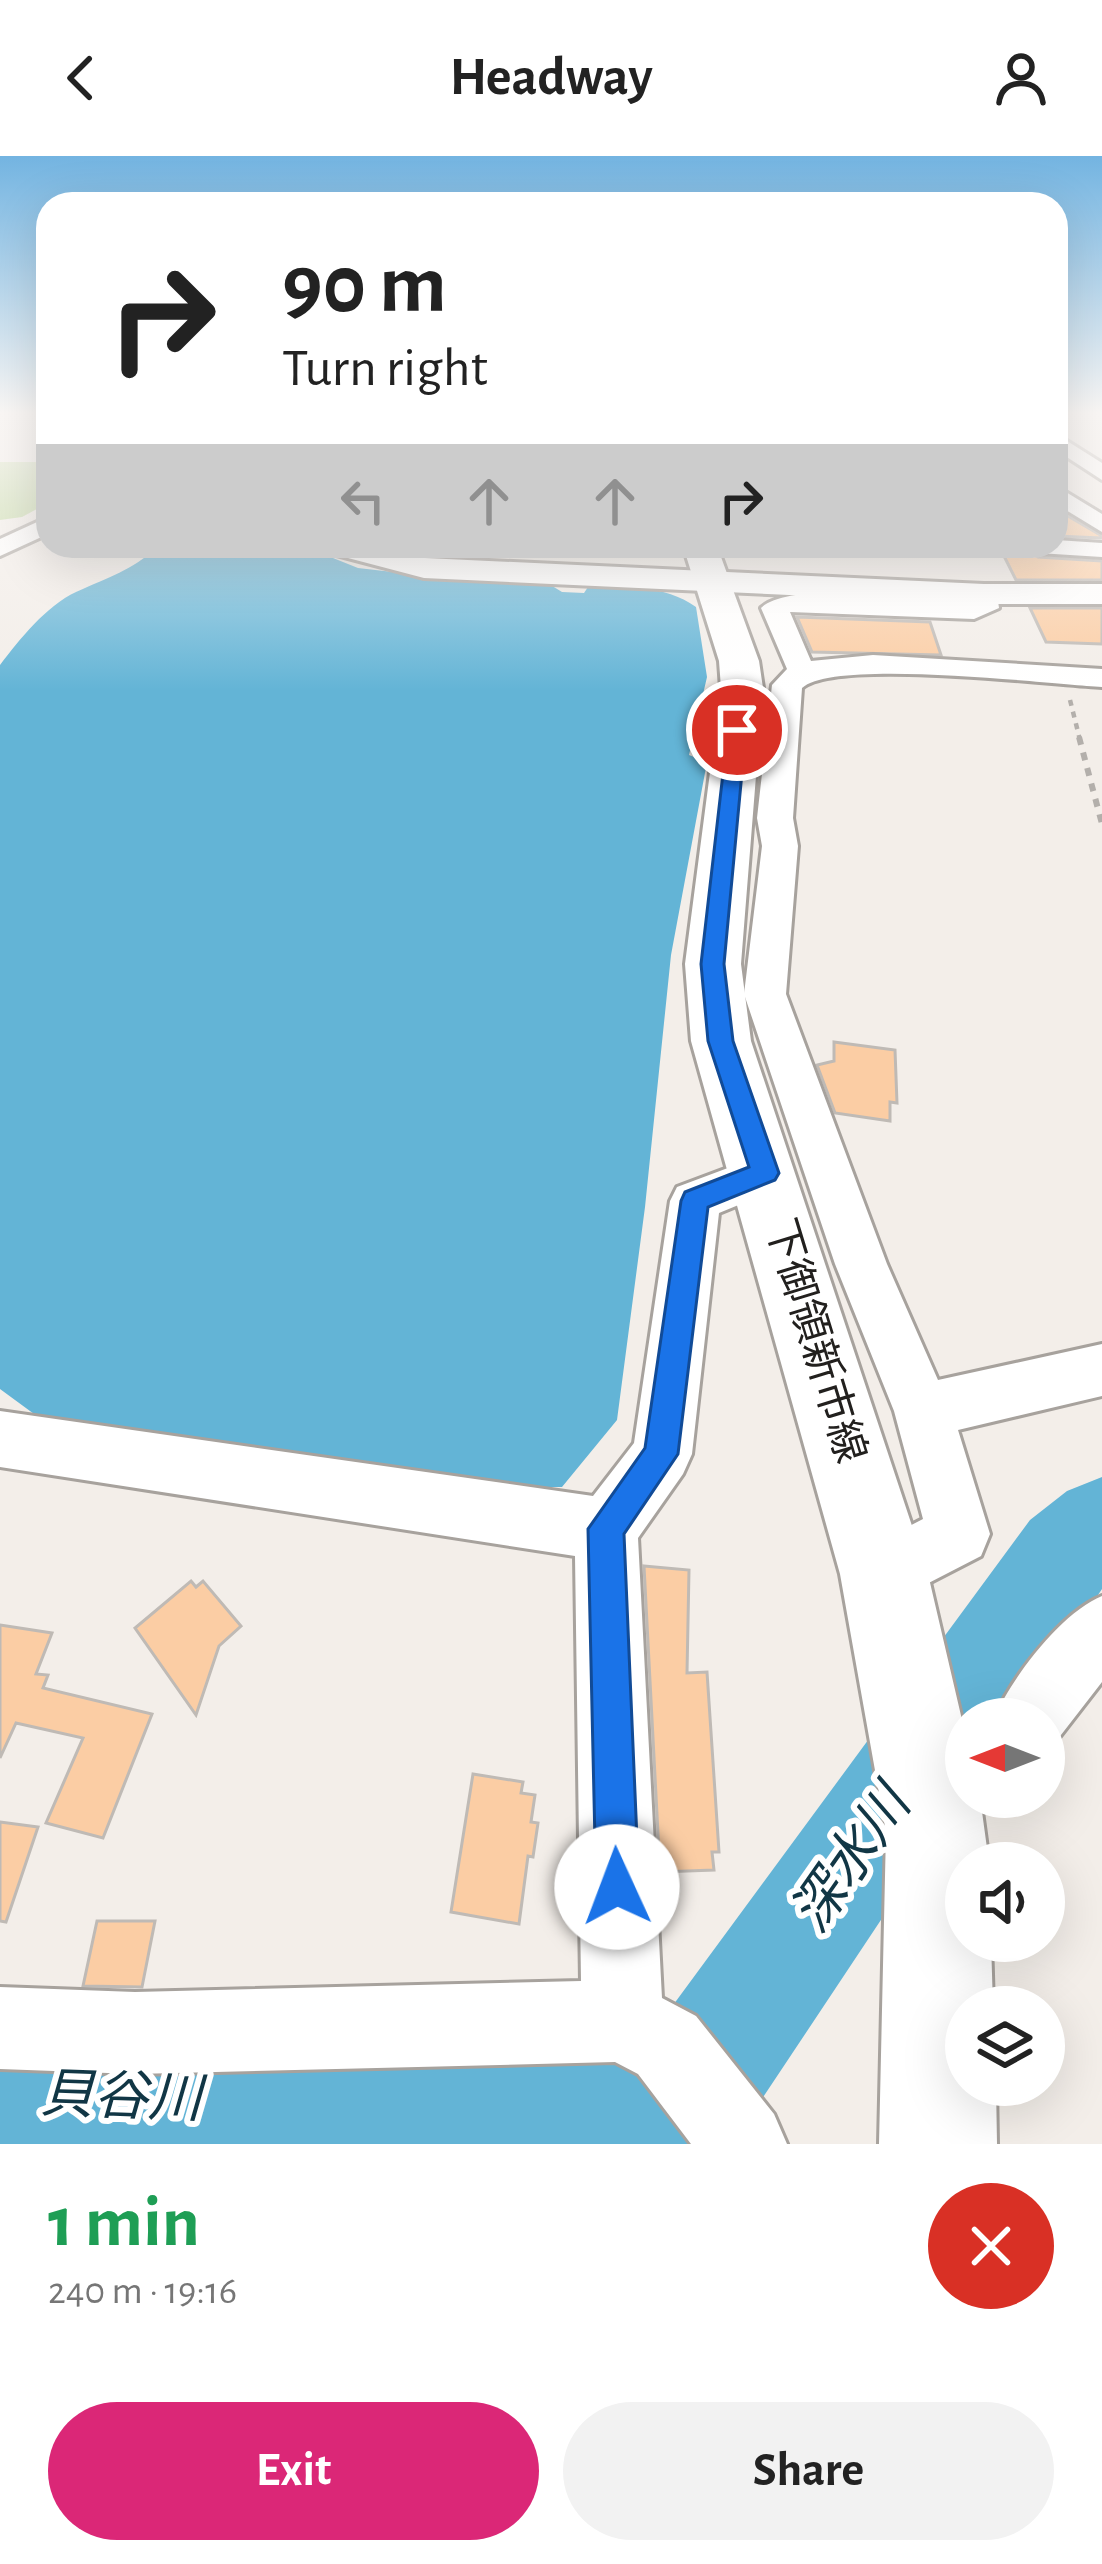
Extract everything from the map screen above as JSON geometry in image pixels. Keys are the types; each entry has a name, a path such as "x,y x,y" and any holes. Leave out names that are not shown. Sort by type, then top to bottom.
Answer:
{"main road":[{"name":"下御領新市線","path":"705,564 731,636 742,688 713,964 721,1041 884,1574 907,1686 945,1795"},
{"name":"下御領新市線","path":"938,2144 952,1818"}],"street":[{"path":"0,548 36,530"},
{"path":"1068,548 1102,550"},
{"path":"386,558 424,568 705,564 984,594 1102,594"},
{"path":"804,670 775,608 797,601 974,611 985,608 984,594"},
{"path":"884,1574 959,1534 922,1411 861,1264 765,994 780,846 775,818 787,685 804,670 873,664 1083,677"},
{"path":"741,2139 644,2033 606,1529 662,1454 695,1201 765,1173"},
{"path":"922,1411 1102,1370"},
{"path":"0,1439 606,1529"},
{"path":"1046,1698 1102,1629"},
{"path":"0,2028 135,2033 644,2033"}],"path":[{"path":"1083,677 1101,819"}],"green space":[{"path":"0,505 36,505 22,517 0,520"}],"water":[{"path":"143,558 333,558 358,568 480,582 549,584 562,592 584,593 588,587 644,589 671,594 696,607 707,677 689,755 707,762 671,955 617,1420 562,1487 468,1487 45,1422 0,1389 0,665 54,606"}],"building":[{"path":"1068,516 1102,536 1068,537"},
{"path":"1005,558 1102,561 1102,580 1016,580"},
{"path":"1030,608 1102,608 1102,644 1046,642"},
{"path":"797,617 930,622 941,655 812,652"},
{"path":"834,1042 895,1050 897,1103 890,1102 890,1121 835,1113 817,1065 834,1061"},
{"path":"644,1566 689,1570 687,1673 707,1672 719,1852 712,1852 714,1870 660,1872"},
{"path":"191,1581 196,1587 203,1581 241,1626 219,1646 196,1715 135,1628"},
{"path":"0,1625 52,1633 36,1674 48,1675 43,1688 152,1714 103,1838 46,1823 83,1738 16,1723 0,1758"},
{"path":"473,1774 523,1782 521,1793 535,1795 531,1822 538,1823 533,1857 528,1856 519,1924 451,1912"},
{"path":"0,1822 38,1827 6,1922 0,1921"},
{"path":"97,1921 155,1921 142,1987 83,1986"}],"waterway":[{"name":"深水川","path":"653,2144 1065,1555 1102,1526"},
{"name":"貝谷川","path":"0,2095 674,2113"}],"route":[{"path":"617,1887 606,1529 662,1454 695,1201 765,1173 721,1041 713,964 737,730"}]}
